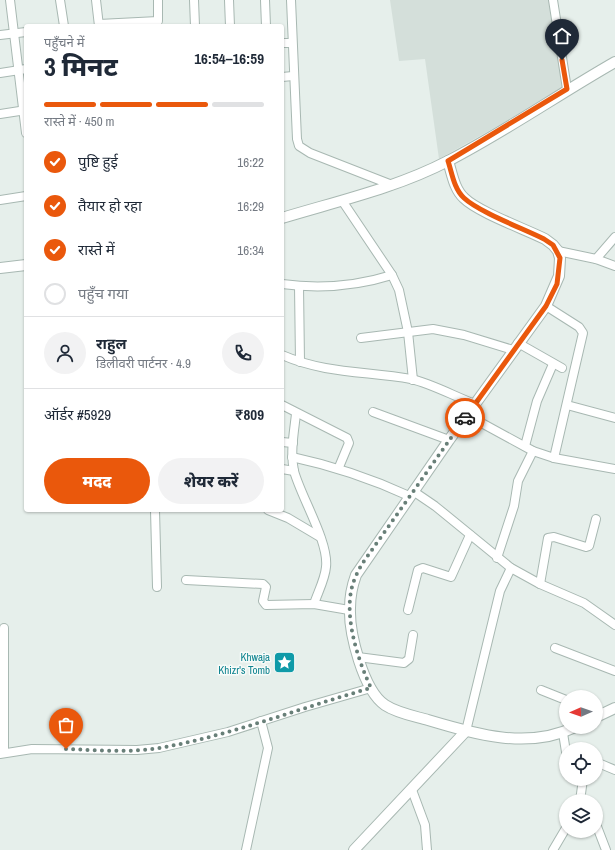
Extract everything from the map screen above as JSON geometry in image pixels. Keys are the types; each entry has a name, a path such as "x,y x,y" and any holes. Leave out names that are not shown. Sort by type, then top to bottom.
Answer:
{"street":[{"path":"10,0 14,34 22,70 24,97"},
{"path":"60,0 64,24"},
{"path":"96,0 99,24"},
{"path":"114,24 158,21 158,0"},
{"path":"194,0 195,24"},
{"path":"229,0 230,24"},
{"path":"265,0 266,24"},
{"path":"291,0 296,139 299,146 310,153 392,185"},
{"path":"553,0 567,89"},
{"path":"0,35 24,32"},
{"path":"284,43 292,43"},
{"path":"284,217 343,202 392,185 448,161 567,89 615,62"},
{"path":"0,73 22,70"},
{"path":"284,77 293,76"},
{"path":"0,114 24,110"},
{"path":"448,161 456,188 464,198 483,210 544,239 558,251 596,259 615,266"},
{"path":"0,200 24,196"},
{"path":"343,202 392,275 399,290 408,332 412,380"},
{"path":"596,259 615,237"},
{"path":"558,251 560,258 559,276 546,306 449,440 356,575 352,586 349,610 358,657 371,688 384,704 395,710 466,731 520,739 546,737 559,734"},
{"path":"0,268 24,266"},
{"path":"284,284 299,286 366,283 392,275"},
{"path":"299,286 300,362"},
{"path":"546,306 579,327 583,333 568,405 554,458"},
{"path":"361,338 422,329 443,330 516,346 562,368"},
{"path":"284,356 300,362 351,373 412,380 475,404"},
{"path":"525,446 537,401 553,364"},
{"path":"568,405 615,418"},
{"path":"284,406 296,414 347,438 348,443 339,468"},
{"path":"373,412 449,440"},
{"path":"296,414 292,457 294,472 320,537 326,566 314,604"},
{"path":"467,415 533,451 554,458 615,469"},
{"path":"284,442 293,443"},
{"path":"497,558 514,506 518,481 533,451"},
{"path":"292,457 339,468 411,494 470,535 511,568 540,584 584,603 615,625"},
{"path":"284,470 294,472"},
{"path":"155,512 157,587"},
{"path":"273,512 288,518 320,537"},
{"path":"540,584 548,538 554,537 586,547 589,546 596,519"},
{"path":"408,610 418,570 427,568 451,577 470,535"},
{"path":"354,850 466,731 500,591 511,568"},
{"path":"186,580 263,584 266,587 263,601 265,604 314,604 349,610"},
{"path":"4,628 2,753 32,749 137,750 159,748 228,732 371,688"},
{"path":"358,657 404,663 409,659 412,635"},
{"path":"555,648 615,671"},
{"path":"541,690 559,697"},
{"path":"603,712 615,706"},
{"path":"246,850 268,748 261,721"},
{"path":"603,765 615,770"},
{"path":"412,790 425,825 427,850"},
{"path":"554,850 561,838"},
{"path":"601,838 606,850"}],"shaded area":[{"path":"390,0 551,0 565,88 439,159 425,59 399,61"}],"way so far":[{"path":"66,749 137,750 159,748 228,732 306,706 371,688 358,657 351,624 349,610 352,586 362,564 465,418"}],"place":[{"name":"Khwaja Khizr's Tomb","path":"285,663"}],"route":[{"path":"465,418 546,306 557,284 560,258 558,251 553,245 544,239 483,210 464,198 456,188 448,161 519,120 567,89 562,60"}]}
